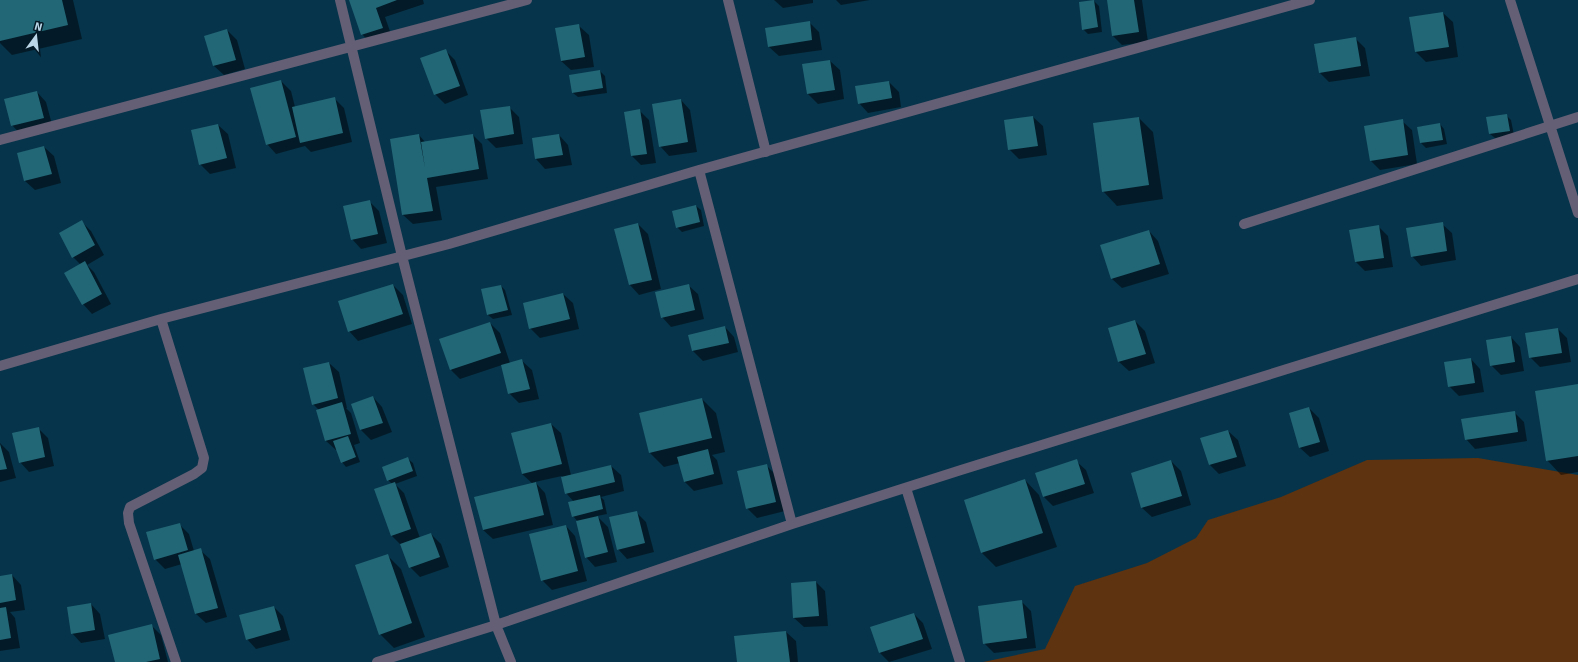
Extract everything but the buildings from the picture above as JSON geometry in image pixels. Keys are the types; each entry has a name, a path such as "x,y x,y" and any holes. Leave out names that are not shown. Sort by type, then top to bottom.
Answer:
{"street":[{"path":"340,0 353,47 402,256 496,625 511,662"},
{"path":"0,140 527,0"},
{"path":"728,0 766,152"},
{"path":"0,366 161,319 449,244 699,170 1310,0"},
{"path":"1510,0 1578,213"},
{"path":"1244,224 1578,117"},
{"path":"699,170 792,524"},
{"path":"376,662 496,625 792,524 1578,279"},
{"path":"161,319 204,458 202,468 194,474 130,507 128,513 129,523 176,662"},
{"path":"906,488 960,662"}],"shaded area":[{"path":"1478,458 1578,475 1578,662 983,662 1045,649 1075,586 1147,563 1196,538 1208,520 1281,497 1367,460"}]}
